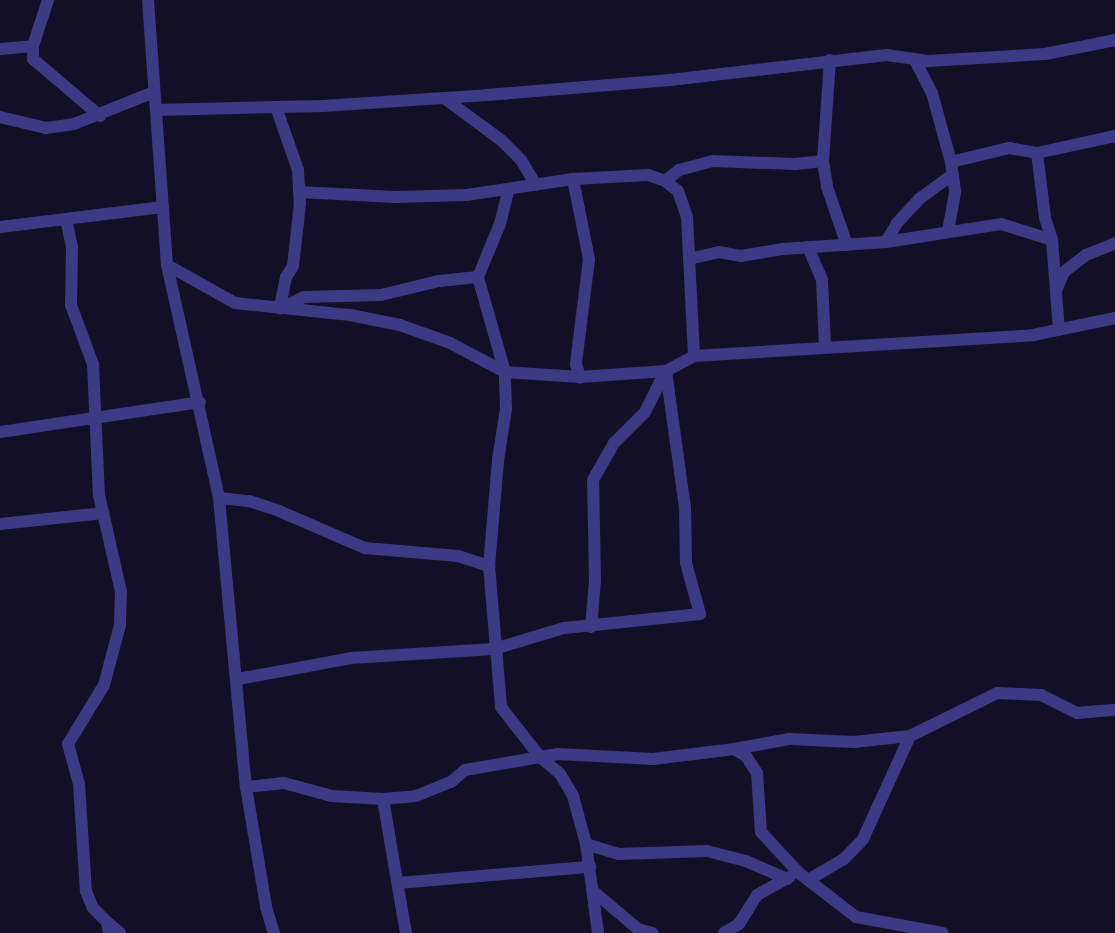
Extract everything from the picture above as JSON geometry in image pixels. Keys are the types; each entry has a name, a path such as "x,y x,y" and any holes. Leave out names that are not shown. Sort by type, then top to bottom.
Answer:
{"street":[{"path":"48,0 33,46 33,58 100,117"},
{"path":"148,0 167,265 200,402 219,498 238,679 246,787 266,907 274,933"},
{"path":"156,110 276,107 444,98 670,80 887,55 915,60 1045,54 1115,40"},
{"path":"0,49 33,46"},
{"path":"830,60 823,161 827,187 847,245"},
{"path":"915,60 932,93 951,162 955,192 948,230"},
{"path":"0,117 46,128 100,117 154,92"},
{"path":"444,98 501,140 522,160 536,185"},
{"path":"276,107 298,170 299,192 292,266 286,277 280,308"},
{"path":"951,162 1009,148 1037,153 1115,136"},
{"path":"1037,153 1052,240 1059,330"},
{"path":"665,181 679,170 712,161 795,164 823,161"},
{"path":"299,192 395,197 467,195 573,179 648,175 665,181 678,191 687,217 693,356"},
{"path":"886,242 897,223 920,199 952,175"},
{"path":"573,179 589,259 576,364 580,377"},
{"path":"509,189 500,224 478,278 505,372 506,409 498,460 489,566 494,649 501,707 540,757 567,784 579,810 590,867 598,933"},
{"path":"0,227 163,207"},
{"path":"66,219 72,248 71,305 93,364 103,513 121,592 120,625 100,696 68,747 79,784 86,891 93,908 108,927 120,933"},
{"path":"689,259 719,252 741,256 808,247 886,242 948,230 1001,224 1052,240"},
{"path":"1056,291 1064,272 1086,255 1115,243"},
{"path":"808,247 822,280 825,346"},
{"path":"167,265 222,299 400,325 450,343 505,372 580,377 666,371 693,356 825,346 1033,335 1115,318"},
{"path":"280,308 304,297 381,295 439,281 478,278"},
{"path":"591,627 595,580 593,480 614,443 645,412 666,371"},
{"path":"238,679 351,658 494,649 564,628 700,614 686,563 685,508 666,371"},
{"path":"0,432 200,402"},
{"path":"219,498 249,501 279,511 365,549 458,556 489,566"},
{"path":"0,524 103,513"},
{"path":"246,787 284,783 332,796 383,799 416,796 451,782 465,770 558,754 653,759 789,739 854,742 910,736 997,693 1041,695 1077,713 1115,710"},
{"path":"724,933 739,924 757,895 787,879 804,877 844,859 863,839 910,736"},
{"path":"734,748 746,756 757,773 761,832 804,877 856,917 943,933"},
{"path":"383,799 406,933"},
{"path":"586,844 619,854 707,851 746,861 787,879"},
{"path":"398,883 590,867"},
{"path":"593,891 638,929 652,933"}]}
